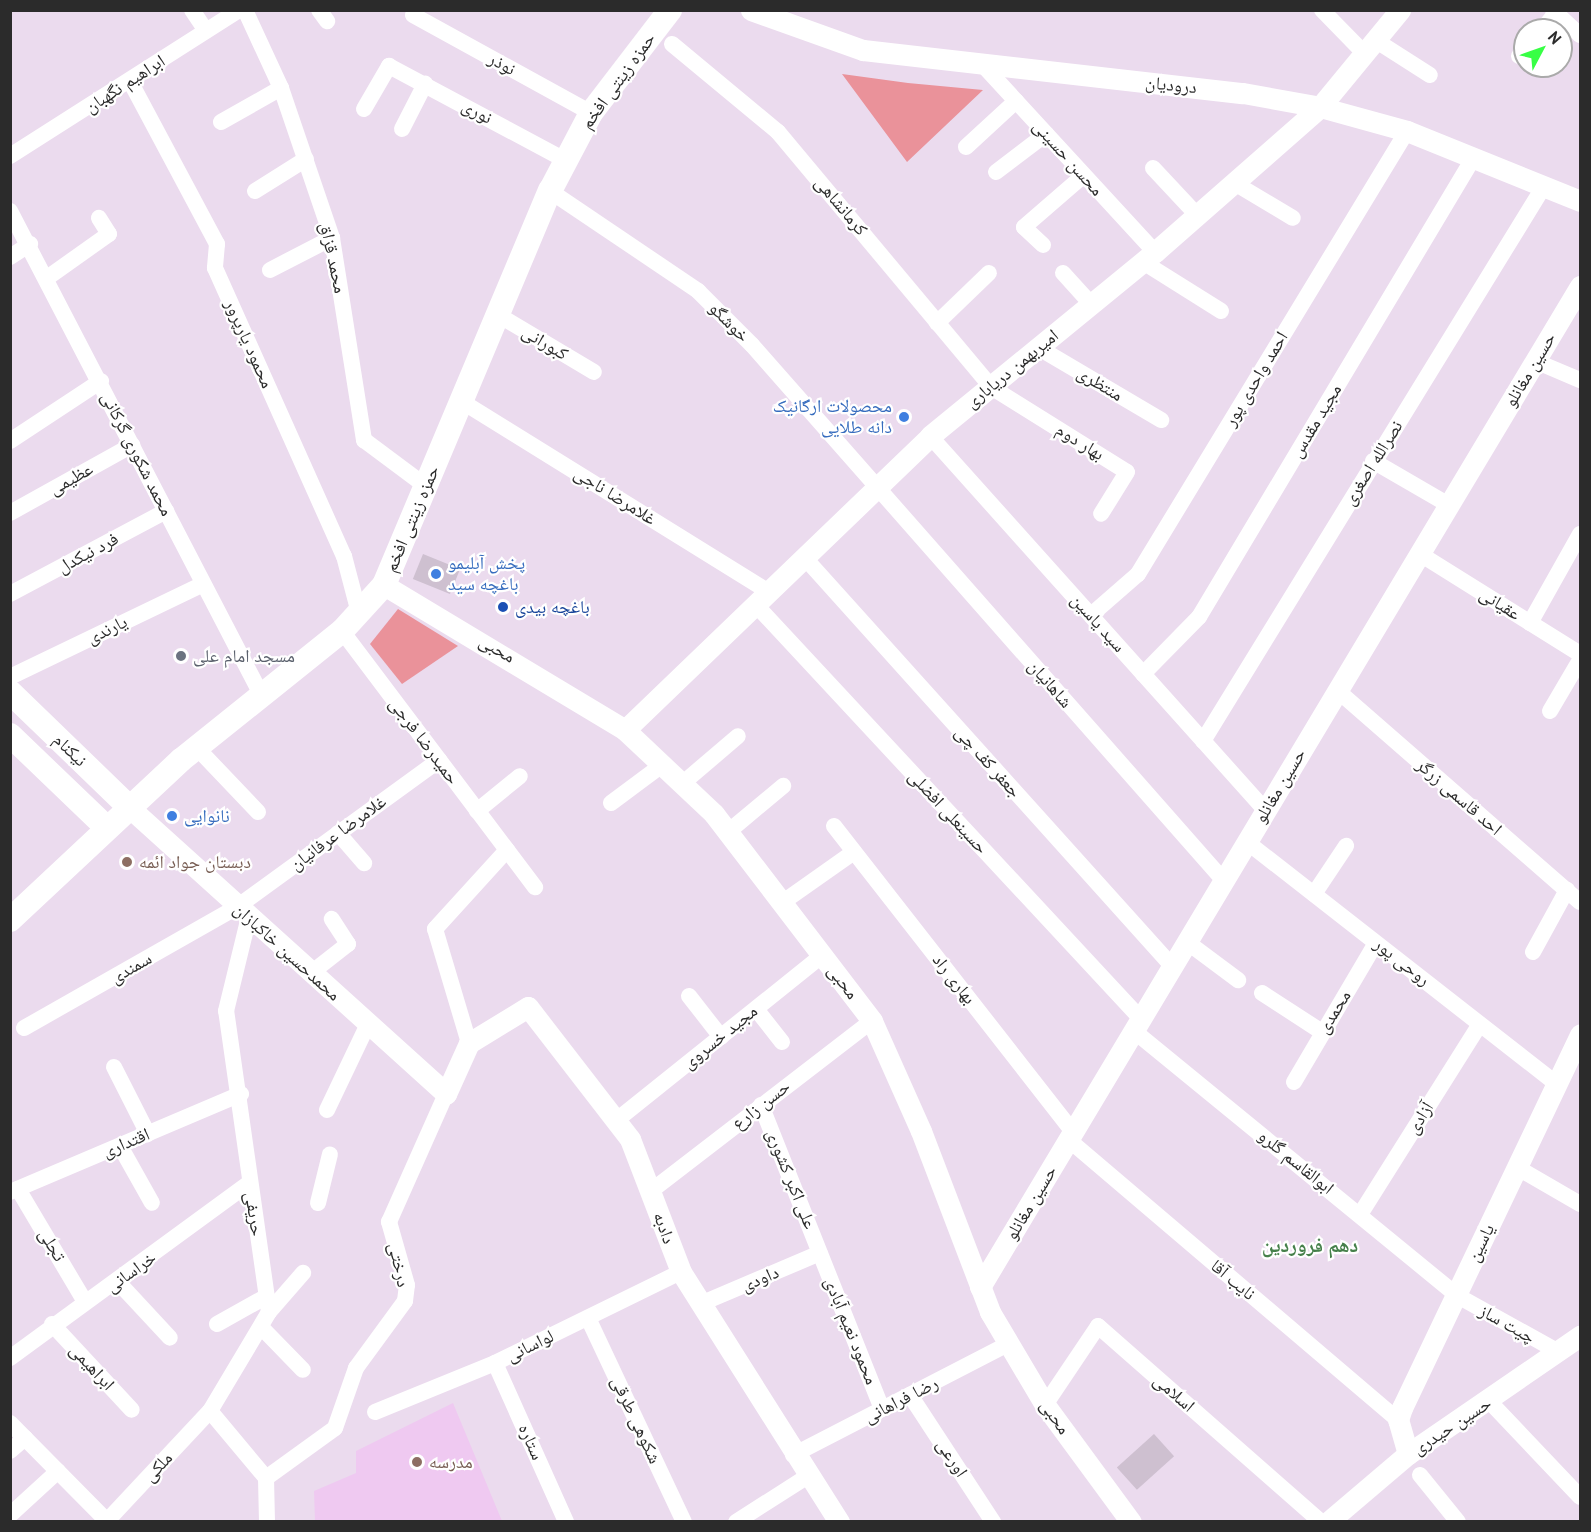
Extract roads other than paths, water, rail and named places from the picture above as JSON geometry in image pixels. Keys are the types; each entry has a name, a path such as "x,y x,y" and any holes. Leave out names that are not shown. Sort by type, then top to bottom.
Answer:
{"main road":[{"name":"حمزه زینتی افخم","path":"10,920 107,828 198,749 342,631 384,585 428,487 495,313 565,160 591,113 670,10"},
{"name":"نیکنام","path":"10,692 130,808"},
{"name":"نیکنام","path":"10,735 107,828"}],"street":[{"path":"192,10 206,31"},
{"name":"ابراهیم نگهبان","path":"10,156 239,10"},
{"name":"محمد قزاق","path":"245,10 281,88 332,238 364,440 428,487"},
{"name":"درودیان","path":"752,10 863,50 1243,93 1320,107 1407,131 1581,201"},
{"path":"1322,10 1370,47 1430,75"},
{"name":"امیربهمن دریاباری","path":"625,729 930,436 1236,184 1320,107 1400,10"},
{"path":"1555,12 1580,34"},
{"name":"نوذر","path":"412,15 591,113"},
{"name":"کرمانشاهی","path":"672,44 778,132 991,387"},
{"name":"محسن حسینی","path":"982,64 1084,175 1149,257 1221,311"},
{"name":"نوری","path":"364,109 389,66 565,160"},
{"name":"محمود یارپرور","path":"130,81 218,244 215,268 345,556 359,614"},
{"path":"402,129 425,84"},
{"path":"221,122 281,88"},
{"path":"966,147 1016,101"},
{"name":"احمد واحدی پور","path":"1091,615 1138,574 1407,131"},
{"path":"996,172 1046,134"},
{"name":"مجید مقدس","path":"1143,674 1199,617 1474,157"},
{"path":"255,191 306,159"},
{"path":"1153,168 1197,215"},
{"path":"1043,245 1024,227 1084,175"},
{"path":"1236,184 1293,218"},
{"name":"نصرالله اصغری","path":"1203,741 1544,186"},
{"name":"خوشگو","path":"550,191 698,291 876,487"},
{"name":"محمد شکوری گرکانی","path":"10,211 30,244 263,698"},
{"path":"47,278 109,234 99,218"},
{"path":"270,270 332,238"},
{"path":"10,257 30,244"},
{"path":"937,322 989,273"},
{"path":"1063,273 1092,304"},
{"name":"حسین مغانلو","path":"980,1287 1581,286"},
{"name":"کبورانی","path":"495,313 594,372"},
{"name":"منتظری","path":"1039,348 1161,420"},
{"path":"1535,361 1581,380"},
{"path":"10,441 101,381"},
{"name":"بهار دوم","path":"991,387 1127,472 1101,514"},
{"name":"غلامرضا ناجی","path":"461,401 762,598"},
{"name":"سید یاسین","path":"930,436 1266,811"},
{"name":"عظیمی","path":"10,513 132,445"},
{"path":"1373,462 1449,505"},
{"name":"شاهانیان","path":"876,487 1224,881"},
{"name":"فرد نیکدل","path":"10,594 166,511"},
{"path":"1530,623 1581,534"},
{"name":"عقیانی","path":"1420,554 1581,654"},
{"name":"جعفر کف چی","path":"804,557 1172,966"},
{"name":"یارندی","path":"10,677 203,584"},
{"name":"محبی","path":"384,585 625,729 683,783 728,832 872,1021 906,1093 980,1287 1008,1344 1046,1405 1131,1521"},
{"name":"حسینعلی افضلی","path":"762,598 1137,1025"},
{"name":"حمیدرضا فرجی","path":"342,631 535,886"},
{"path":"1550,711 1581,660"},
{"name":"احد قاسمی زرگر","path":"1338,691 1581,902"},
{"path":"683,783 738,736"},
{"path":"198,749 258,812"},
{"name":"غلامرضا عرفانیان","path":"243,912 338,833 439,760"},
{"path":"611,803 662,765"},
{"path":"477,811 520,776"},
{"path":"728,832 783,786"},
{"name":"محمدحسین خاکبازان","path":"130,808 446,1094"},
{"name":"بهاری راد","path":"834,826 1071,1136"},
{"path":"338,833 364,863"},
{"name":"روحی پور","path":"1247,842 1556,1083"},
{"path":"1314,894 1346,846"},
{"path":"469,1043 435,929 507,850"},
{"path":"783,902 854,852"},
{"path":"1533,952 1567,890"},
{"name":"سمندی","path":"24,1028 243,912"},
{"name":"حریفی","path":"210,1412 263,1329 268,1304 249,1183 240,1094 226,1011 243,912"},
{"path":"311,973 348,944 332,919"},
{"path":"1187,942 1238,980"},
{"name":"محمدی","path":"1294,1082 1377,943"},
{"name":"مجید خسروی","path":"618,1119 823,955"},
{"path":"1262,993 1322,1032"},
{"path":"689,996 721,1037"},
{"name":"دادبه","path":"469,1043 528,1006 618,1119 651,1191 681,1272 794,1455 839,1521"},
{"path":"756,1009 782,1042"},
{"name":"حسن زارع","path":"651,1191 872,1021"},
{"path":"327,1110 368,1024"},
{"name":"آزادی","path":"1361,1213 1480,1024"},
{"name":"ابوالقاسم گلرو","path":"1137,1025 1456,1295"},
{"name":"یاسین","path":"1398,1420 1556,1083 1579,1041"},
{"name":"درختی","path":"266,1478 335,1428 356,1368 405,1301 407,1285 389,1222 469,1043"},
{"path":"114,1067 148,1134"},
{"name":"اقتداری","path":"14,1190 240,1094"},
{"name":"علی اکبر کشوری","path":"762,1105 820,1253"},
{"name":"نایب آقا","path":"1071,1136 1398,1420"},
{"path":"120,1146 152,1203"},
{"path":"318,1203 330,1155"},
{"path":"1518,1168 1581,1204"},
{"name":"خراسانی","path":"10,1358 52,1324 118,1282 249,1183"},
{"name":"تجلی","path":"14,1190 86,1302"},
{"name":"داودی","path":"700,1304 820,1253"},
{"name":"محمود نعیم آبادی","path":"820,1253 882,1409"},
{"name":"لواسانی","path":"375,1412 495,1363 681,1272"},
{"path":"217,1324 268,1304 303,1273"},
{"path":"118,1282 170,1338"},
{"name":"چیت ساز","path":"1456,1295 1559,1352"},
{"name":"شکوهی طرقی","path":"588,1318 684,1521"},
{"name":"ابراهیمی","path":"52,1324 132,1410"},
{"name":"اسلامی","path":"1046,1405 1098,1326 1321,1521"},
{"path":"263,1329 303,1370"},
{"name":"حسین حیدری","path":"1329,1521 1408,1454 1490,1401 1581,1336"},
{"name":"رضا فراهانی","path":"794,1455 1008,1344"},
{"name":"ستاره","path":"495,1363 566,1521"},
{"name":"اورعی","path":"910,1395 993,1521"},
{"path":"1490,1401 1581,1497"},
{"path":"210,1412 266,1478 267,1521"},
{"name":"ملکی","path":"107,1521 210,1412"},
{"path":"1398,1420 1408,1454"},
{"path":"10,1423 107,1521"},
{"path":"10,1451 25,1438"},
{"path":"10,1515 58,1471"},
{"path":"1420,1475 1458,1521"},
{"path":"736,1521 808,1476"}],"place":[{"name":"محصولات ارگانیک دانه طلایی","path":"904,417"},
{"name":"پخش آبلیمو باغچه سید","path":"436,574"},
{"name":"باغچه بیدی","path":"503,607"},
{"name":"مسجد امام علی","path":"181,656"},
{"name":"نانوایی","path":"172,816"},
{"name":"دبستان جواد ائمه","path":"127,862"},
{"name":"مدرسه","path":"417,1462"}],"district":[{"name":"دهم فروردین","path":"1310,1245"}]}
